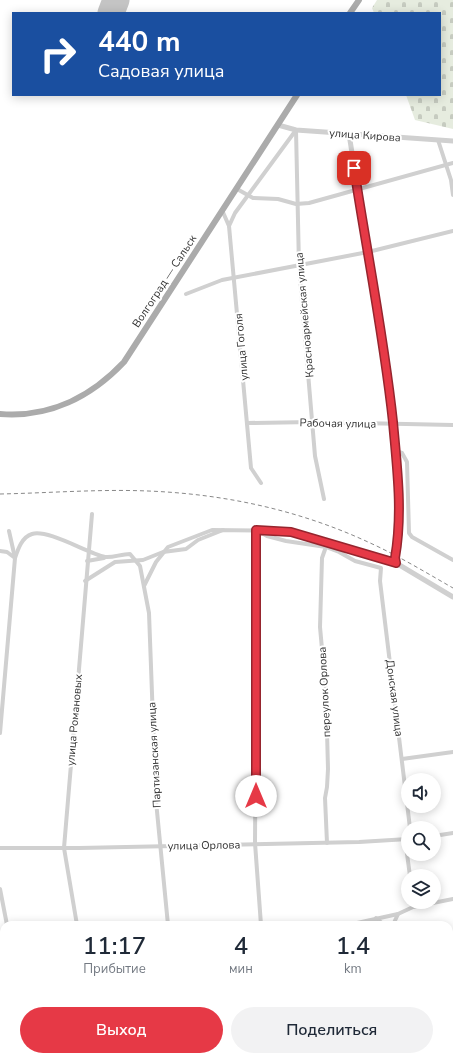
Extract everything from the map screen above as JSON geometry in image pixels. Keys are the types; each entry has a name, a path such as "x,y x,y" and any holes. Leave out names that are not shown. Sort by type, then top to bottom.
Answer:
{"main road":[{"path":"351,12 359,0"},
{"name":"Волгоград — Сальск","path":"0,414 24,414 55,408 72,402 93,390 109,378 124,362 296,96"}],"street":[{"name":"улица Кирова","path":"278,125 296,130 453,141"},
{"path":"228,226 232,217 296,130"},
{"name":"Красноармейская улица","path":"296,130 296,204 299,266 315,456 324,499"},
{"path":"349,134 388,378 400,492 400,516 395,555 396,563"},
{"path":"438,140 453,195"},
{"path":"237,189 253,198 278,199 296,204 309,203 453,163"},
{"name":"улица Гоголя","path":"222,210 228,226 234,278 251,468 260,483"},
{"path":"186,294 213,282 368,252 453,231"},
{"name":"Рабочая улица","path":"248,423 312,422 453,425"},
{"path":"396,452 402,453 407,462 409,533 412,537 453,560"},
{"name":"улица Романовых","path":"76,921 64,848 85,582 92,514"},
{"path":"85,582 115,562 149,559 163,552 186,549 198,540 225,529"},
{"path":"144,586 163,552 168,547 202,533 225,529 256,530 291,532 396,563 453,597"},
{"path":"256,530 267,536 286,541 326,548"},
{"path":"256,530 255,843 261,921"},
{"path":"0,733 15,558 9,531"},
{"path":"15,558 23,540 35,533 52,536 88,552 108,557"},
{"name":"переулок Орлова","path":"327,843 325,798 328,788 328,769 326,708 320,627 322,558 328,542"},
{"name":"Донская улица","path":"326,548 339,552 355,561 381,568 380,581 409,821"},
{"path":"0,551 7,552 15,558"},
{"path":"87,561 130,554 137,561"},
{"name":"Партизанская улица","path":"137,561 144,586 148,613 154,755 160,846 168,921"},
{"path":"402,759 453,752"},
{"path":"441,835 453,833"},
{"name":"улица Орлова","path":"0,848 327,843 401,839"},
{"path":"0,889 5,921"},
{"path":"441,900 453,899"},
{"path":"364,921 398,914 406,909"},
{"path":"395,921 398,914"},
{"path":"376,918 379,921"}],"green space":[{"path":"377,0 453,0 453,129 415,120 406,96 441,96 441,12 374,12 372,8"}],"runway":[{"path":"111,12 116,0"}],"railway":[{"path":"0,494 148,491 233,500 288,513 342,531 390,552 453,588"}],"route":[{"path":"256,796 256,530 291,532 360,551 396,563 395,558 400,527 400,492 397,461 388,378 354,168"}]}
